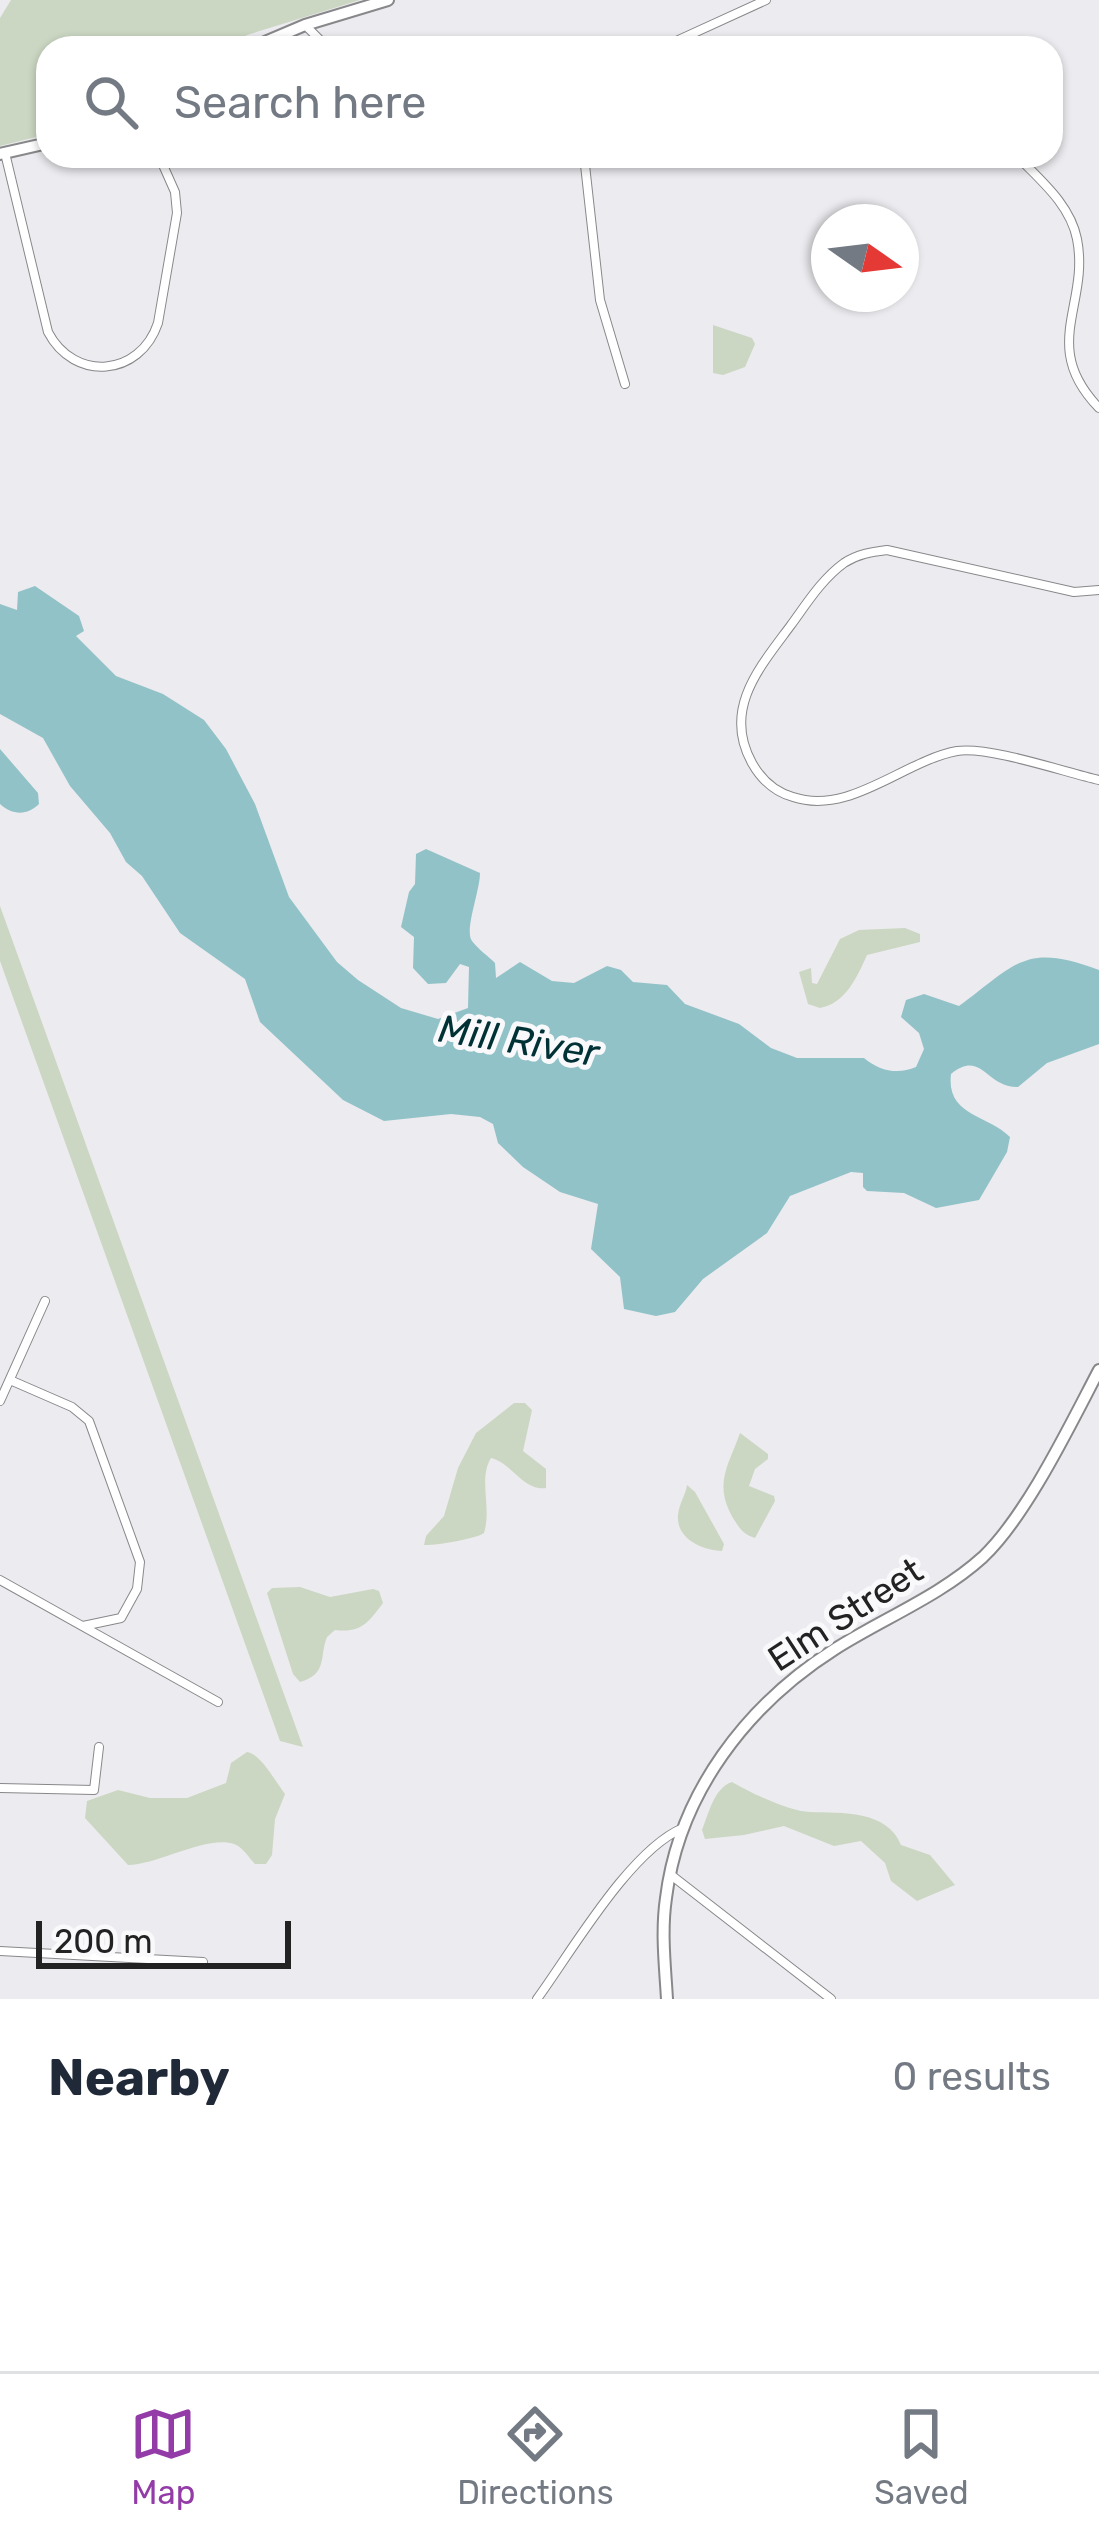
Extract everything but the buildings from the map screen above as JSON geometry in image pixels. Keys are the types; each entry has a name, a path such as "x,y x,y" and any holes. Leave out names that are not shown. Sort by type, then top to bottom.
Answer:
{"main road":[{"path":"279,36 388,0"},
{"path":"3,154 36,146"},
{"name":"Elm Street","path":"667,1999 664,1921 670,1874 683,1828 722,1755 789,1682 848,1641 945,1585 992,1548 1041,1474 1099,1370"}],"street":[{"path":"687,36 766,0"},
{"path":"305,25 316,36"},
{"path":"3,154 48,332 66,356 100,368 139,354 158,323 177,213 175,192 164,168"},
{"path":"585,168 600,300 625,384"},
{"path":"1029,168 1056,196 1077,237 1078,271 1068,324 1071,364 1081,389 1099,408"},
{"path":"1099,590 1074,592 887,550 866,553 848,561 817,590 754,675 740,721 746,752 759,776 796,799 819,801 850,795 956,752 986,752 1099,780"},
{"path":"0,1401 45,1301"},
{"path":"10,1380 72,1407 89,1421 137,1550 139,1582 121,1618 83,1626"},
{"path":"0,1580 218,1702"},
{"path":"0,1788 94,1790 99,1747"},
{"path":"537,1999 633,1867 660,1840 683,1828"},
{"path":"670,1874 831,1999"},
{"path":"0,1951 203,1962"}],"green space":[{"path":"11,0 360,0 246,36 36,36 36,137 0,146 0,18"},
{"path":"713,325 752,338 755,344 745,367 723,375 713,373"},
{"path":"0,906 303,1747 280,1741 0,961"},
{"path":"905,928 920,934 920,942 867,955 850,988 837,1001 820,1008 808,1004 799,972 811,968 812,983 817,984 840,939 859,930"},
{"path":"514,1403 525,1403 532,1410 523,1451 546,1469 546,1488 531,1485 491,1458 484,1533 424,1545 444,1516 458,1468 476,1433"},
{"path":"740,1433 768,1454 749,1486 774,1496 775,1501 755,1538 738,1525 724,1494 725,1474"},
{"path":"687,1485 724,1544 722,1551 699,1545 681,1531 678,1515"},
{"path":"300,1587 330,1597 373,1589 379,1591 383,1603 363,1625 335,1630 327,1637 319,1670 300,1682 293,1674 267,1593 272,1588"},
{"path":"247,1752 263,1763 285,1794 266,1864 255,1864 237,1845 223,1842 128,1865 85,1818 87,1801 118,1790 150,1798 187,1798 226,1783 231,1763"},
{"path":"732,1782 792,1809 874,1819 901,1845 930,1855 955,1885 917,1901 891,1881 885,1863 861,1841 834,1846 784,1826 705,1839 702,1830 713,1802"}],"water":[{"name":"Mill River","path":"35,586 79,616 84,631 76,636 116,676 163,694 204,720 226,749 255,804 289,897 337,962 401,1008 438,1019 468,1008 469,967 460,964 446,983 428,984 413,968 414,937 401,927 415,884 416,854 426,849 480,873 470,936 495,963 496,978 520,962 552,981 574,983 607,966 621,970 633,982 667,985 685,1004 739,1024 771,1048 797,1058 864,1058 896,1071 916,1067 924,1049 919,1033 901,1017 906,1000 924,994 959,1006 1009,969 1037,958 1054,958 1099,970 1099,1044 1047,1063 1018,1087 998,1082 977,1067 961,1067 951,1074 951,1088 961,1106 1010,1137 1007,1152 979,1200 936,1208 904,1193 867,1191 863,1173 851,1172 790,1196 767,1233 703,1279 675,1312 656,1316 624,1309 620,1277 591,1249 598,1204 560,1192 523,1167 498,1143 493,1124 480,1117 451,1114 384,1121 343,1100 260,1022 245,979 180,933 110,833 70,786 43,738 0,714 0,604 17,610 18,592"},
{"path":"0,749 38,793 39,804 30,811 14,812 0,804"}]}
